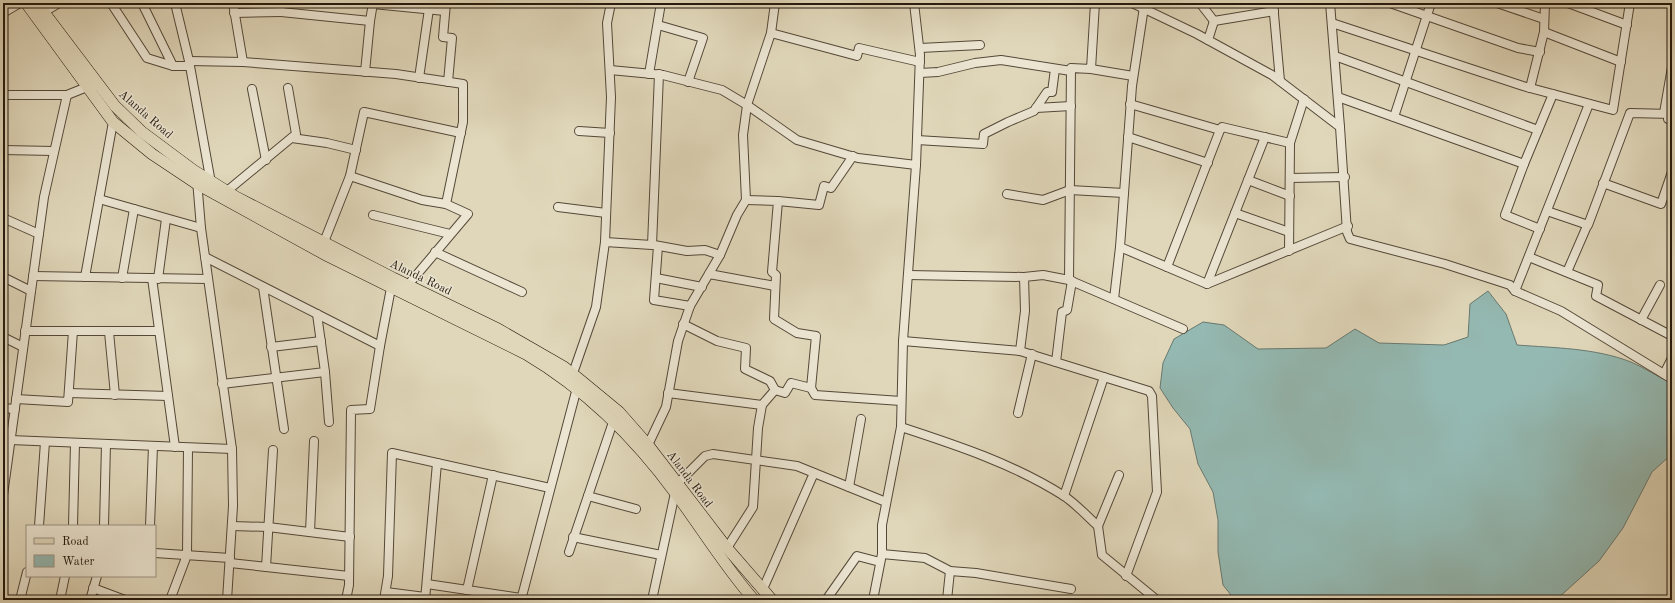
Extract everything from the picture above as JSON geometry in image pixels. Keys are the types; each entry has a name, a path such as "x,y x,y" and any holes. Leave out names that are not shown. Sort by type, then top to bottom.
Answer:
{"main road":[{"name":"Alanda Road","path":"26,3 113,122 152,154 212,193 324,254 391,288 528,351"},
{"name":"Alanda Road","path":"40,7 99,87 115,106 142,132 196,171 227,191 324,242 498,329 619,412 676,488 754,600"},
{"name":"Alanda Road","path":"575,382 613,422 641,442"},
{"name":"Alanda Road","path":"676,488 772,600"}],"street":[{"path":"3,13 20,3"},
{"path":"40,7 60,3"},
{"path":"110,3 147,58 173,66 189,63 242,62 365,72 463,84 463,122 446,204"},
{"path":"142,3 173,66"},
{"path":"175,3 189,63 211,180 212,193"},
{"path":"233,3 242,62"},
{"path":"280,3 281,12"},
{"path":"365,72 373,3 429,10 445,7 442,37 452,38 448,82"},
{"path":"427,584 521,599 550,488 575,382 596,307 605,242 611,97 607,23 611,3"},
{"path":"649,74 661,3"},
{"path":"641,442 666,407 678,341 690,306 720,255 737,215 746,200 743,135 747,105 771,33 775,3"},
{"path":"873,600 881,558 882,525 901,427 903,341 916,165 920,73 920,48 914,3"},
{"path":"1091,69 1095,3"},
{"path":"1132,3 1144,7 1208,40 1280,81 1340,127"},
{"path":"1200,3 1214,21"},
{"path":"1330,3 1345,177 1348,226 1347,232 1350,239 1445,264 1510,285 1515,291 1561,311 1672,379"},
{"path":"1390,3 1428,15 1518,48 1540,52"},
{"path":"1394,117 1431,3"},
{"path":"1530,88 1544,32 1545,3"},
{"path":"1568,3 1626,25"},
{"path":"1332,23 1530,88 1613,110 1630,3"},
{"path":"1502,4 1544,19"},
{"path":"1114,299 1120,247 1130,104 1144,7"},
{"path":"1214,21 1274,7 1280,81"},
{"path":"419,78 429,10"},
{"path":"234,13 281,12 370,21"},
{"path":"1208,40 1214,21"},
{"path":"658,25 702,38 688,82"},
{"path":"1544,32 1621,62"},
{"path":"771,33 857,56 859,48 920,62"},
{"path":"920,48 980,44"},
{"path":"1335,56 1538,130"},
{"path":"920,73 938,72 975,63 1001,60 1071,71"},
{"path":"1567,272 1587,226 1630,113 1669,116 1672,67"},
{"path":"1056,362 1062,312 1067,310 1070,280 1071,68 1091,69 1133,76"},
{"path":"917,140 983,144 984,134 1034,111 1047,92 1052,92 1055,69"},
{"path":"610,70 658,74 722,90 747,105 798,140 853,156 916,165"},
{"path":"658,74 655,245 656,278 654,300 690,306"},
{"path":"3,95 67,95 87,87 99,87"},
{"path":"227,191 296,134 288,88"},
{"path":"252,89 266,160"},
{"path":"1540,229 1505,215 1553,94"},
{"path":"3,495 8,443 15,409 44,197 67,95"},
{"path":"1338,97 1524,164"},
{"path":"1289,251 1290,143 1304,100"},
{"path":"1130,104 1220,130"},
{"path":"1515,291 1589,104"},
{"path":"1036,108 1071,106"},
{"path":"324,242 350,176 364,112 461,133"},
{"path":"85,277 113,122"},
{"path":"1167,267 1222,127 1290,143"},
{"path":"579,131 610,133"},
{"path":"1128,137 1208,163"},
{"path":"1207,284 1265,137"},
{"path":"292,138 327,143 356,150"},
{"path":"3,150 54,152"},
{"path":"746,200 819,205 824,186 831,188 853,156"},
{"path":"196,171 201,228 232,450 232,526 227,600"},
{"path":"1603,183 1661,204 1672,172"},
{"path":"350,176 422,200 446,204 468,214 408,285"},
{"path":"1290,178 1345,177"},
{"path":"1248,180 1290,196"},
{"path":"1007,194 1043,200 1070,190 1124,192"},
{"path":"99,199 201,228"},
{"path":"778,201 772,272 776,275 774,319 797,333 816,336 811,388 815,395 901,402"},
{"path":"558,208 606,213"},
{"path":"122,278 134,209"},
{"path":"1547,211 1587,226"},
{"path":"1235,213 1289,232"},
{"path":"373,215 450,234"},
{"path":"3,218 39,234"},
{"path":"166,219 155,278 159,331 175,447"},
{"path":"1120,247 1207,284 1348,226"},
{"path":"605,242 655,245 687,251 705,250 720,255"},
{"path":"436,252 522,292"},
{"path":"1529,256 1598,285 1596,296 1672,336"},
{"path":"205,257 380,346"},
{"path":"709,274 776,286"},
{"path":"908,275 1024,277 1043,275 1070,280 1183,329"},
{"path":"33,276 208,279"},
{"path":"3,277 31,291"},
{"path":"1020,351 1025,311 1024,277"},
{"path":"656,278 702,287"},
{"path":"1641,320 1660,285"},
{"path":"263,286 284,429"},
{"path":"346,600 349,576 351,410 370,409 391,288"},
{"path":"317,314 325,372 329,422"},
{"path":"683,324 717,342 746,348 745,369 770,381 775,390 785,393 791,383 811,388"},
{"path":"25,331 159,331"},
{"path":"16,399 68,402 73,331"},
{"path":"109,332 115,394"},
{"path":"3,337 23,347"},
{"path":"903,341 1020,351 1149,390 1152,396 1157,492 1126,576"},
{"path":"271,347 321,342"},
{"path":"1018,412 1032,354"},
{"path":"1664,374 1672,358"},
{"path":"222,384 325,372"},
{"path":"1064,496 1104,377"},
{"path":"727,548 754,507 756,459 762,405 775,390"},
{"path":"69,393 168,396"},
{"path":"668,393 762,405"},
{"path":"3,408 15,409"},
{"path":"849,487 861,419"},
{"path":"569,552 613,422"},
{"path":"901,427 953,444 1018,472 1064,496 1098,526"},
{"path":"310,532 314,441"},
{"path":"8,443 45,442 232,450"},
{"path":"39,525 45,442"},
{"path":"73,525 76,443"},
{"path":"104,525 106,444"},
{"path":"150,525 153,446"},
{"path":"170,600 187,555 188,448"},
{"path":"266,567 273,450"},
{"path":"437,463 425,599 385,596 388,576 392,453 550,488"},
{"path":"652,600 676,488 708,454 756,459 797,466 886,502"},
{"path":"763,589 779,556 814,473"},
{"path":"1119,475 1098,526 1102,555 1157,600"},
{"path":"467,590 493,476"},
{"path":"588,496 636,509"},
{"path":"232,526 268,527 350,537"},
{"path":"574,537 661,555"},
{"path":"156,554 187,555 230,560 266,567 349,576"},
{"path":"826,600 857,556 881,558 925,558 950,571 983,574 1071,589"},
{"path":"947,600 950,571"},
{"path":"20,600 26,576"},
{"path":"60,600 65,577"},
{"path":"90,600 97,577"},
{"path":"93,588 125,600"}],"water":[{"path":"1488,291 1506,314 1517,345 1575,349 1617,357 1631,362 1672,383 1672,454 1652,472 1623,528 1599,561 1556,600 1235,600 1223,585 1218,552 1218,520 1213,492 1198,464 1190,429 1173,408 1160,388 1163,363 1174,339 1203,322 1224,325 1258,349 1326,348 1355,329 1379,343 1444,345 1468,337 1470,304"}]}
